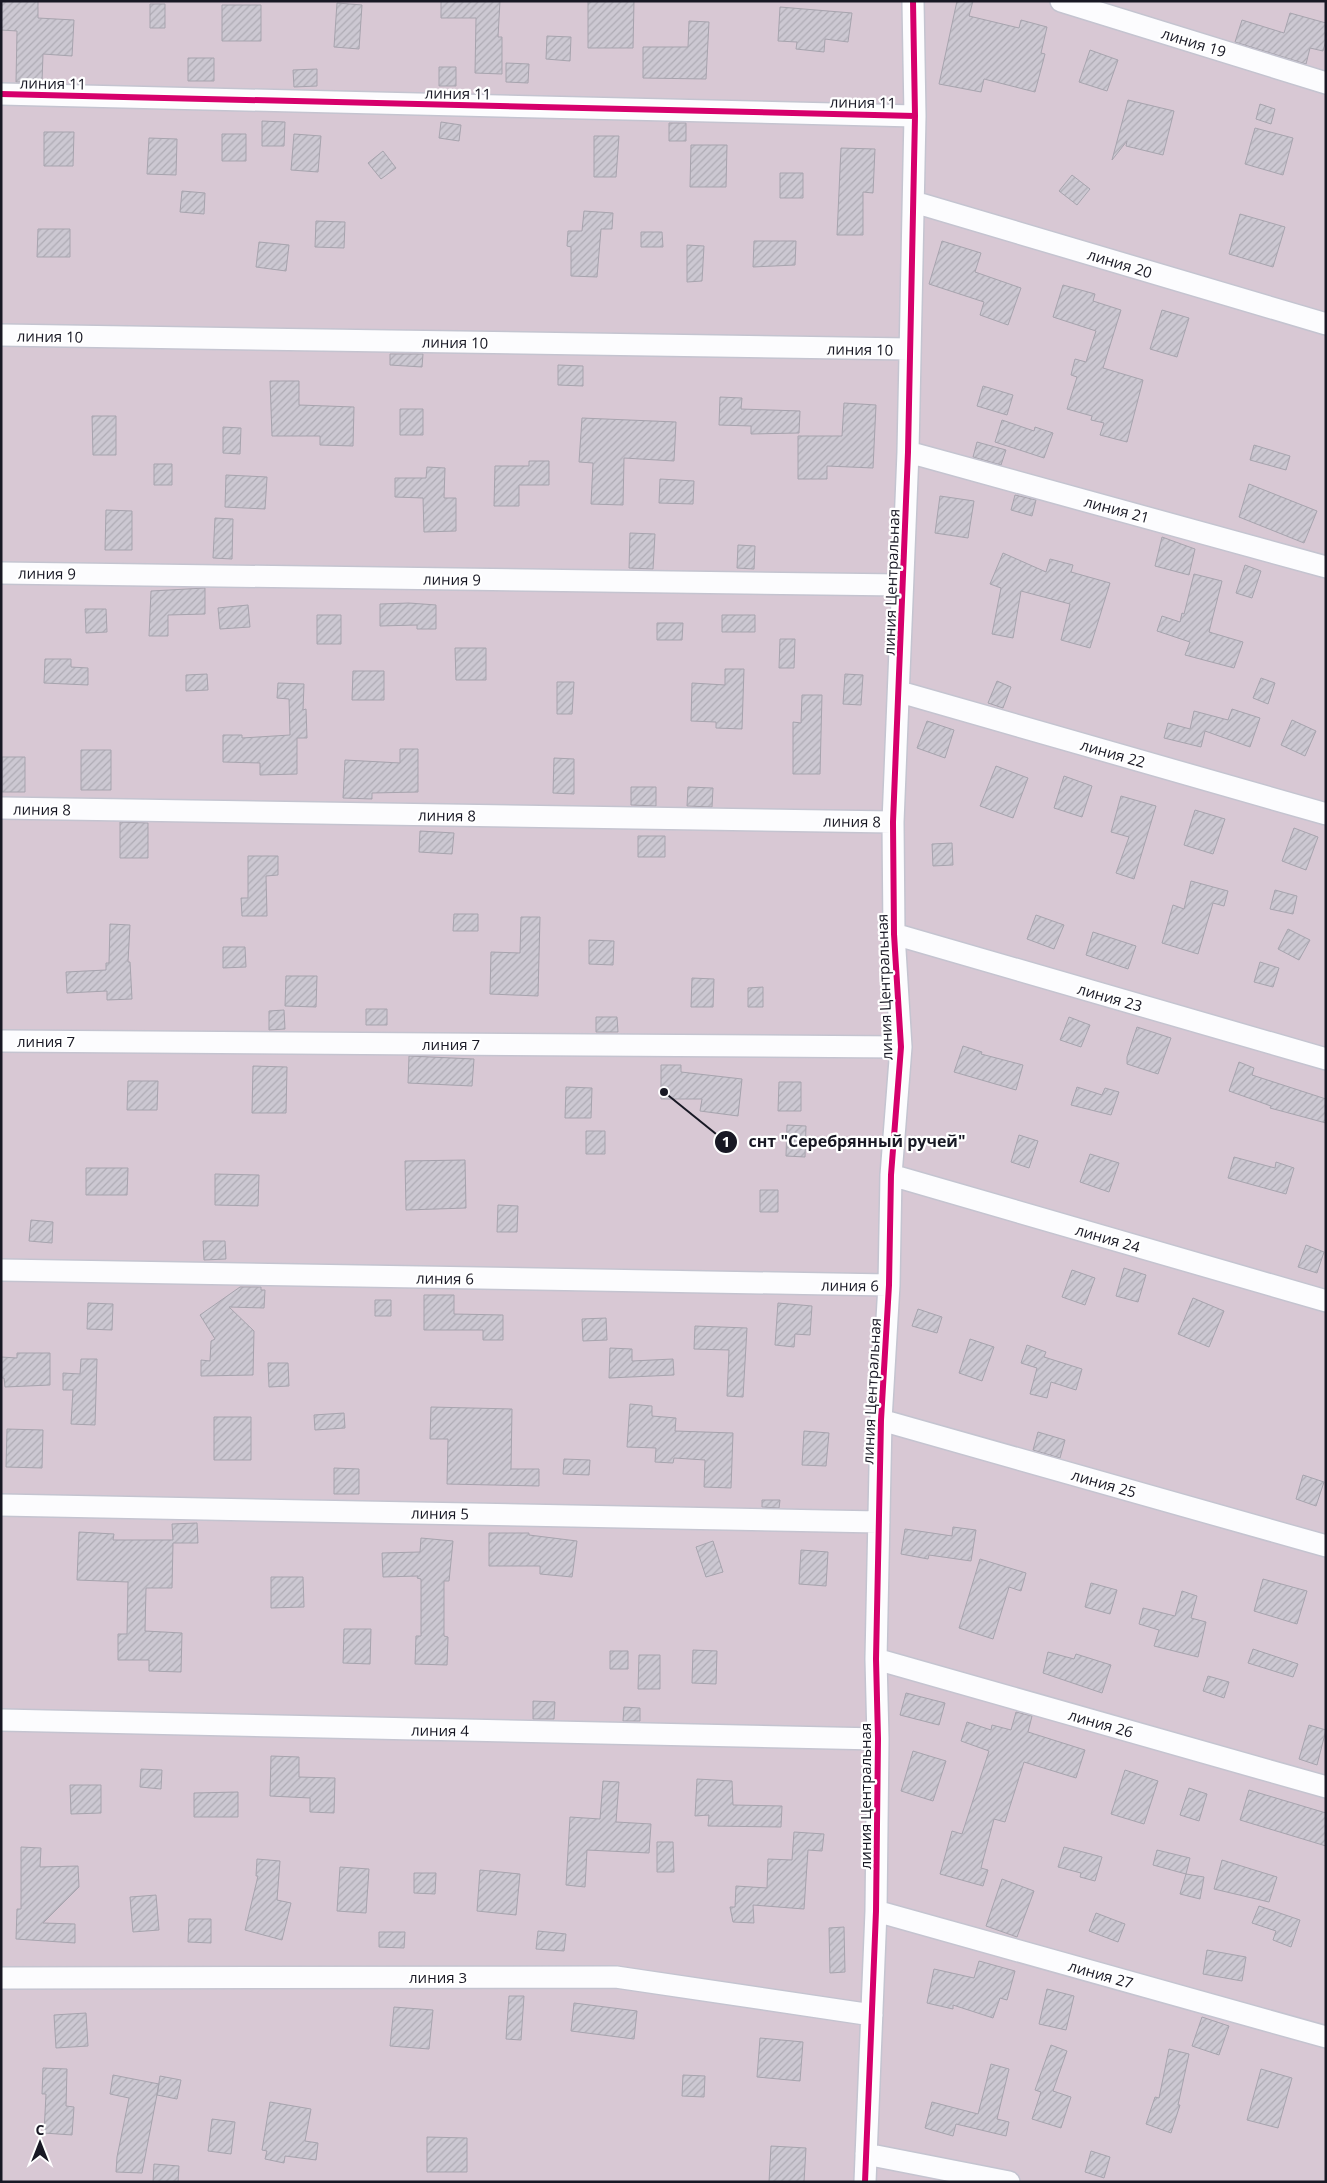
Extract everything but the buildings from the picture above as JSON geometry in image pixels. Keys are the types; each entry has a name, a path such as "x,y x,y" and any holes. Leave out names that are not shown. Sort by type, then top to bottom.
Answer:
{"street":[{"name":"линия Центральная","path":"865,2182 876,1911 878,1739 876,1659 881,1420 889,1285 891,1175 901,1047 894,934 892,822 900,692 902,585 908,452 915,116 913,1"},
{"name":"линия 19","path":"1061,1 1326,83"},
{"name":"линия 11","path":"1,94 915,116"},
{"name":"линия 20","path":"914,202 1326,324"},
{"name":"линия 10","path":"1,336 910,350"},
{"name":"линия 21","path":"908,452 1326,567"},
{"name":"линия 9","path":"1,572 902,585"},
{"name":"линия 22","path":"900,692 1326,814"},
{"name":"линия 8","path":"1,808 892,822"},
{"name":"линия 23","path":"894,934 1326,1059"},
{"name":"линия 7","path":"1,1041 901,1047"},
{"name":"линия 24","path":"891,1175 1326,1301"},
{"name":"линия 6","path":"1,1270 889,1285"},
{"name":"линия 25","path":"881,1420 1326,1546"},
{"name":"линия 5","path":"1,1505 879,1522"},
{"name":"линия 26","path":"876,1659 1326,1787"},
{"name":"линия 4","path":"1,1720 878,1739"},
{"name":"линия 27","path":"876,1911 1326,2037"},
{"name":"линия 3","path":"1,1978 616,1977 872,2015"},
{"path":"866,2154 1009,2182"}],"shaded area":[{"path":"1,1 1326,1 1326,2182 1,2182"}],"cycle path":[{"path":"865,2182 876,1911 878,1739 876,1659 881,1420 889,1285 891,1175 901,1047 894,934 893,822 908,452 915,116 913,1"},
{"path":"1,94 915,116"}],"place":[{"name":"снт \"Серебрянный ручей\"","path":"664,1092"}]}
